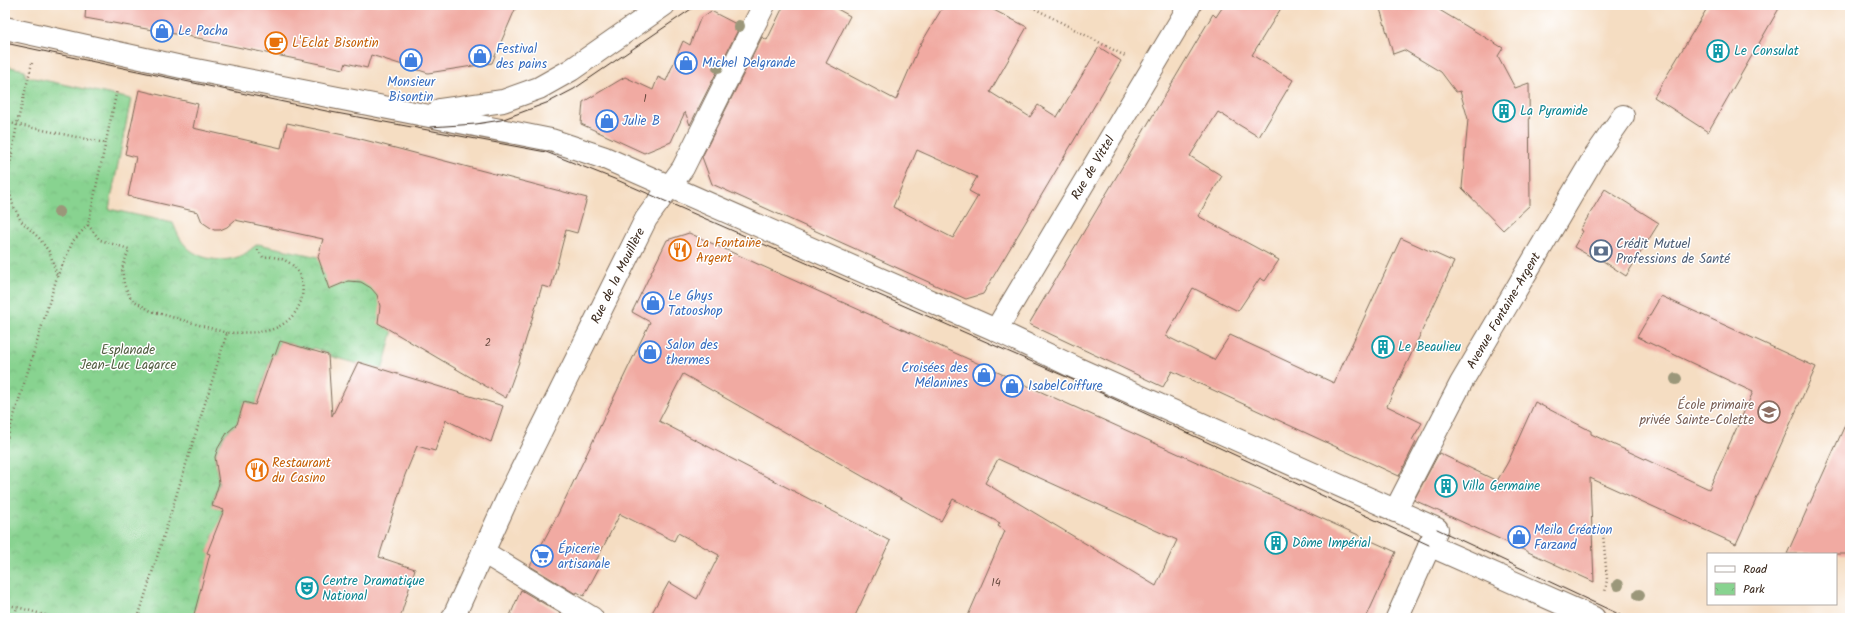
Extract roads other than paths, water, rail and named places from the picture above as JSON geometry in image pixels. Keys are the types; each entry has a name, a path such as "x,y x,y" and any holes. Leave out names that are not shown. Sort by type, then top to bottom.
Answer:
{"street":[{"path":"418,112 503,101 539,88 571,70 664,5"},
{"name":"Rue de la Mouillère","path":"453,618 524,466 646,219 670,188 683,168 764,5"},
{"name":"Rue de Vittel","path":"996,330 1190,5"},
{"path":"5,28 186,68 418,112 551,140 605,158 670,188 996,330 1076,368 1395,511 1433,537 1594,618"},
{"name":"Avenue Fontaine-Argent","path":"1395,511 1461,383 1593,159 1623,116"},
{"path":"1398,618 1433,537"},
{"path":"483,552 592,618"}],"tram line":[{"path":"430,127 476,124 501,120 549,102 574,89 697,5"},
{"path":"5,43 331,112 546,152 617,180 1071,379 1429,545"},
{"path":"1437,529 1627,618"}],"place":[{"name":"Le Pacha","path":"162,31"},
{"name":"L'Eclat Bisontin","path":"276,43"},
{"name":"Le Consulat","path":"1718,51"},
{"name":"Festival des pains","path":"480,56"},
{"name":"Monsieur Bisontin","path":"411,60"},
{"name":"Michel Delgrande","path":"686,63"},
{"name":"La Pyramide","path":"1504,111"},
{"name":"Julie B","path":"607,121"},
{"name":"La Fontaine Argent","path":"680,250"},
{"name":"Crédit Mutuel Professions de Santé","path":"1601,251"},
{"name":"Le Ghys Tatooshop","path":"653,303"},
{"name":"Le Beaulieu","path":"1383,347"},
{"name":"Salon des thermes","path":"650,352"},
{"name":"Croisées des Mélanines","path":"984,375"},
{"name":"IsabelCoiffure","path":"1012,386"},
{"name":"École primaire privée Sainte-Colette","path":"1769,412"},
{"name":"Restaurant du Casino","path":"257,470"},
{"name":"Villa Germaine","path":"1446,486"},
{"name":"Meila Création Farzand","path":"1519,537"},
{"name":"Dôme Impérial","path":"1276,543"},
{"name":"Épicerie artisanale","path":"542,556"},
{"name":"Centre Dramatique National","path":"307,588"}],"park label":[{"name":"Esplanade Jean-Luc Lagarce","path":"128,358"}]}
